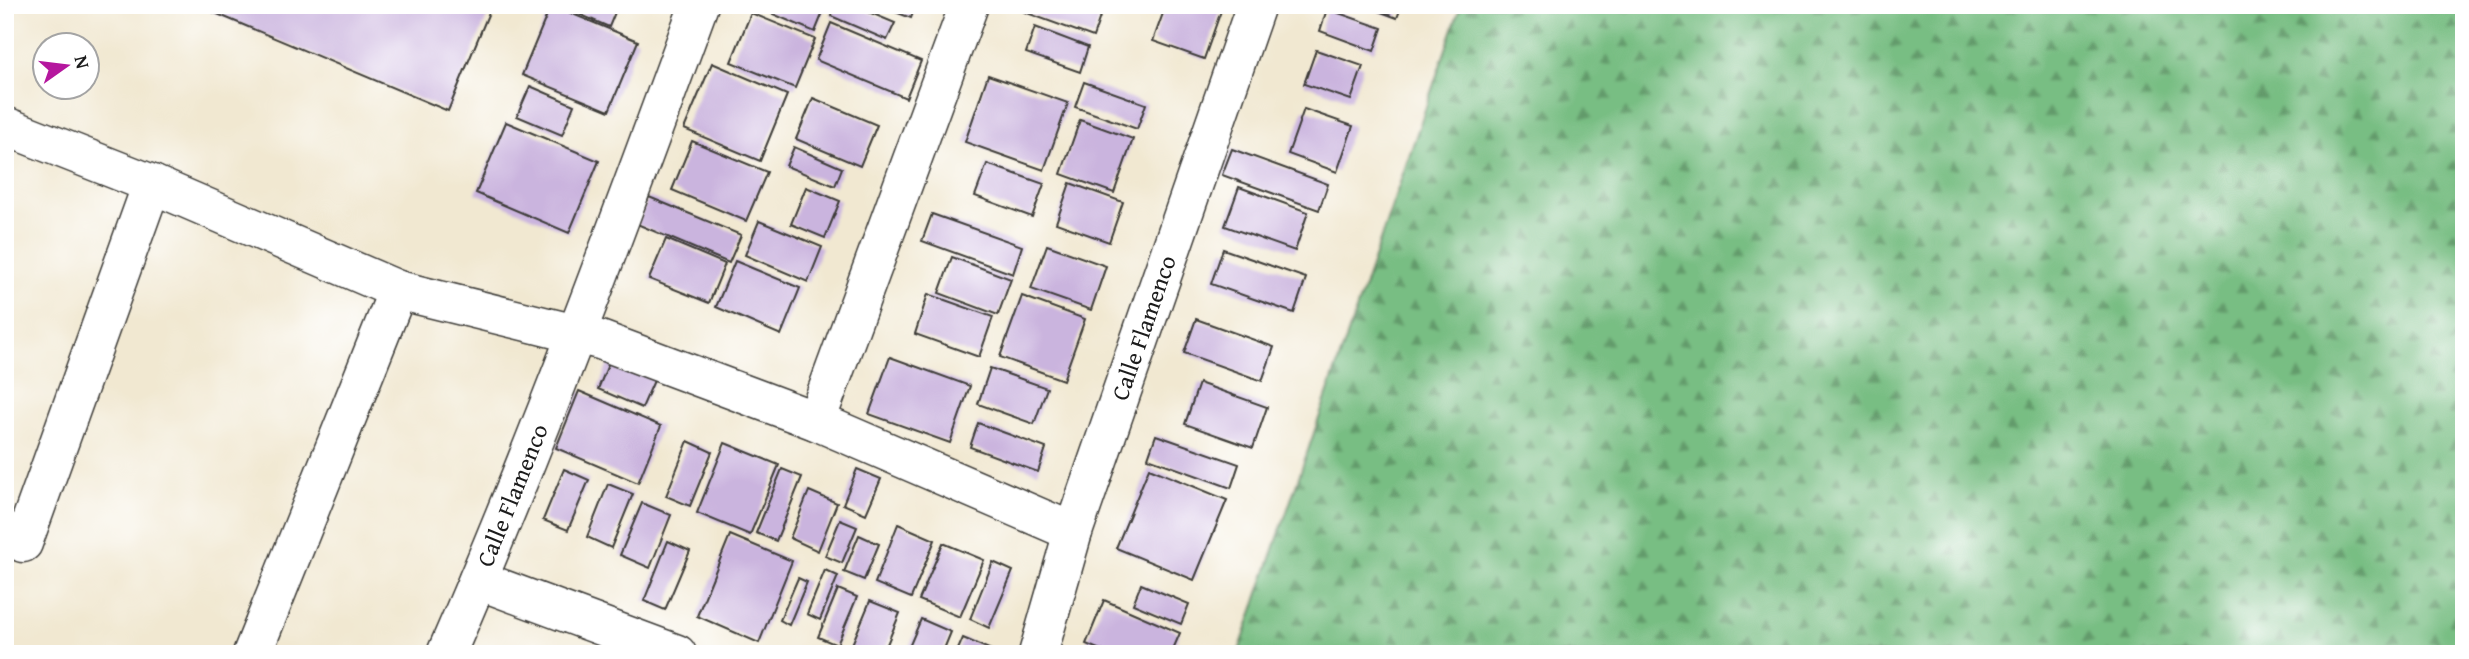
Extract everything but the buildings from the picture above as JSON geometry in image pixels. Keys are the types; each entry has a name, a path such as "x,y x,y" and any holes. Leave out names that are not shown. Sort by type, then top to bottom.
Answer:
{"street":[{"name":"Calle Flamenco","path":"446,654 576,335 699,5"},
{"path":"816,421 970,5"},
{"name":"Calle Flamenco","path":"1038,654 1073,533 1256,5"},
{"path":"5,126 152,184 398,290 576,335 816,421 1073,533"},
{"path":"23,544 152,184"},
{"path":"251,654 398,290"},
{"path":"478,580 677,654"}],"green space":[{"path":"1461,5 2464,5 2464,654 1238,654"}]}
